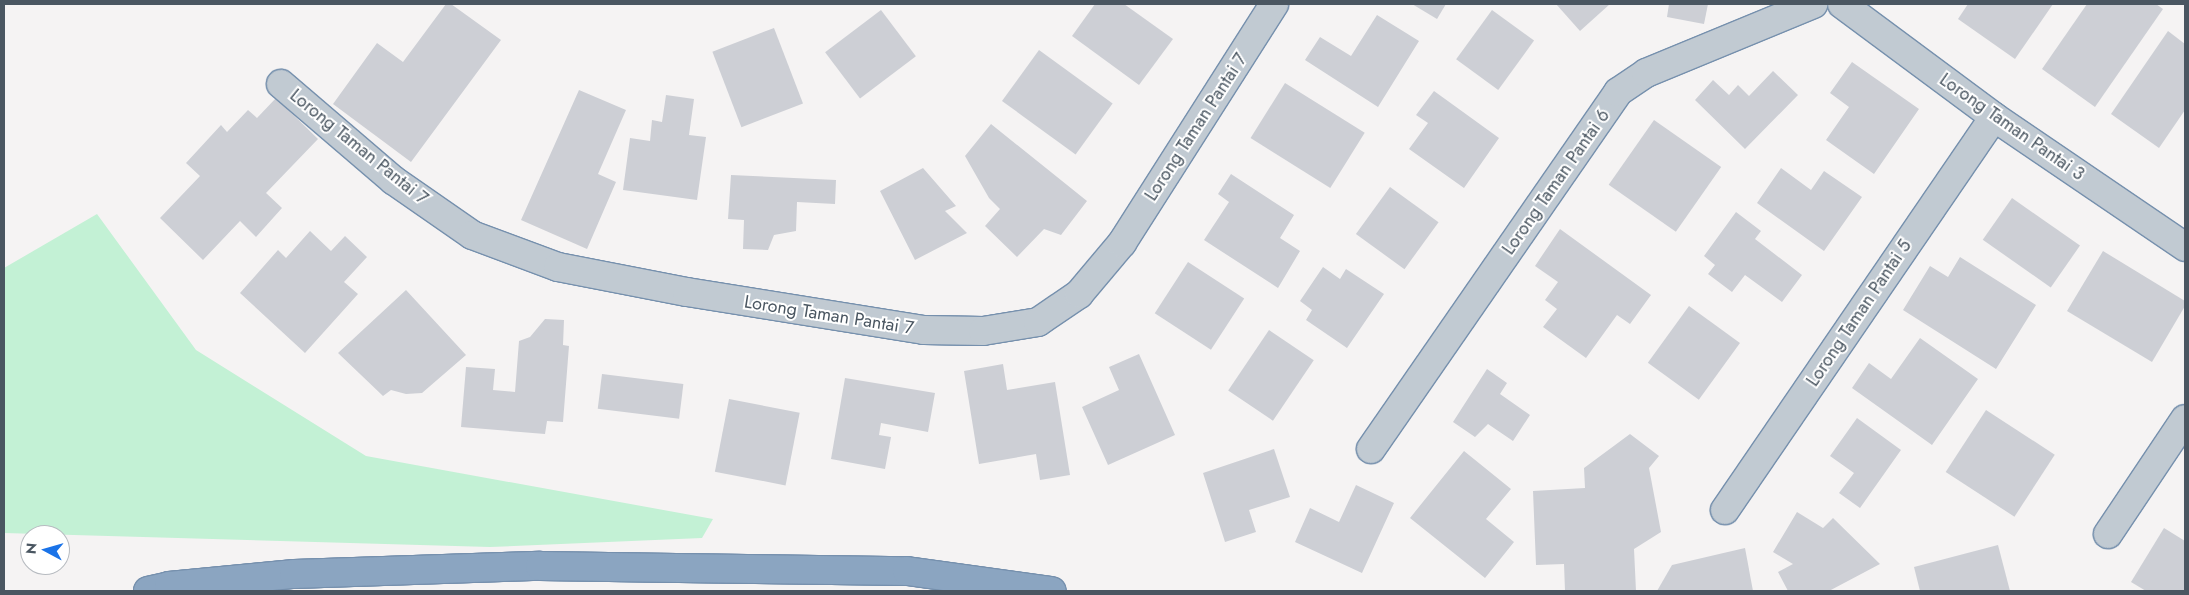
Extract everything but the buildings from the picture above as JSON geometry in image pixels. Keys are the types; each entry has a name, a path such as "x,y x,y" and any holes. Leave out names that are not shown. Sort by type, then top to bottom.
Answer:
{"highway":[{"path":"148,591 169,586 294,574 540,566 906,571 1052,591"}],"street":[{"name":"Lorong Taman Pantai 7","path":"281,84 393,180 472,235 558,267 687,292 924,330 983,331 1038,322 1079,294 1122,243 1274,4"},
{"name":"Lorong Taman Pantai 6","path":"1371,449 1618,92 1646,73 1813,4"},
{"name":"Lorong Taman Pantai 3","path":"1842,4 1994,117 2185,247"},
{"name":"Lorong Taman Pantai 5","path":"1725,510 1994,117"},
{"path":"2108,534 2185,419"}],"green space":[{"path":"97,214 196,350 366,456 713,519 702,538 490,547 70,535 70,525 20,525 20,533 4,533 4,268"}]}
